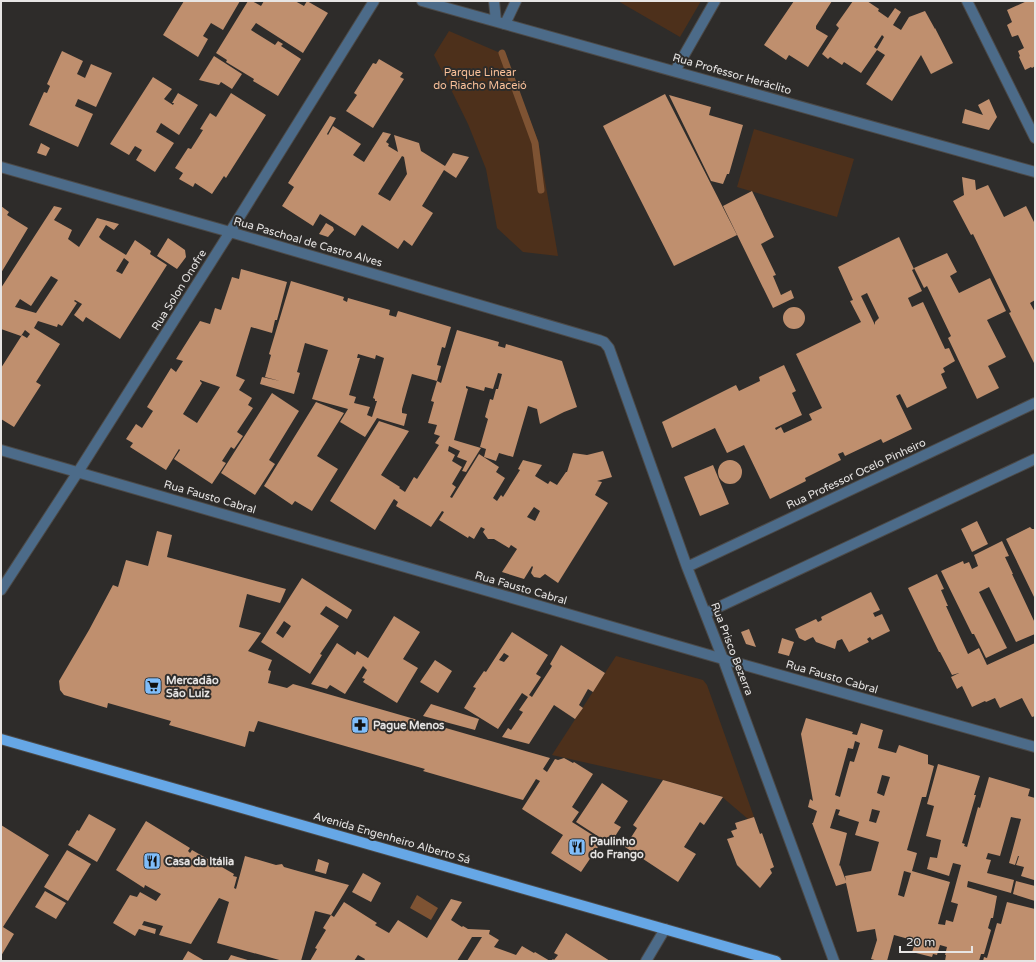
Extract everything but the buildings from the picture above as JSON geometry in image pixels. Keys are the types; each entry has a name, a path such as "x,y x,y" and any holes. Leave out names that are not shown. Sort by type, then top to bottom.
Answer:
{"main road":[{"name":"Avenida Engenheiro Alberto Sá","path":"1,739 776,961"}],"street":[{"name":"Rua Solon Onofre","path":"1,590 78,472 230,232 374,1"},
{"name":"Rua Professor Heráclito","path":"422,1 1035,172"},
{"path":"494,1 500,22"},
{"path":"500,22 516,1"},
{"path":"675,71 715,1"},
{"path":"967,1 1035,138"},
{"name":"Rua Paschoal de Castro Alves","path":"1,167 600,340 607,345"},
{"name":"Rua Prisco Bezerra","path":"607,345 687,567 706,613 834,961"},
{"name":"Rua Professor Ocelo Pinheiro","path":"687,567 1035,403"},
{"name":"Rua Fausto Cabral","path":"1,450 723,659 1035,747"},
{"path":"706,613 1035,458"},
{"path":"646,961 666,929"}],"green space":[{"path":"618,1 701,1 680,37"},
{"name":"Parque Linear do Riacho Maceió","path":"449,31 505,55 538,141 558,256 523,252 497,228 486,169 468,124 434,55"},
{"path":"754,129 854,159 837,217 737,187"},
{"path":"616,656 703,680 707,685 754,817 748,819 721,796 663,780 552,755"}],"shaded area":[{"path":"417,895 438,908 431,920 410,908"}],"waterway":[{"path":"502,53 535,143 541,190"}],"place":[{"name":"Mercadão São Luiz","path":"153,686"},
{"name":"Pague Menos","path":"360,725"},
{"name":"Paulinho do Frango","path":"577,847"},
{"name":"Casa da Itália","path":"152,861"}]}
